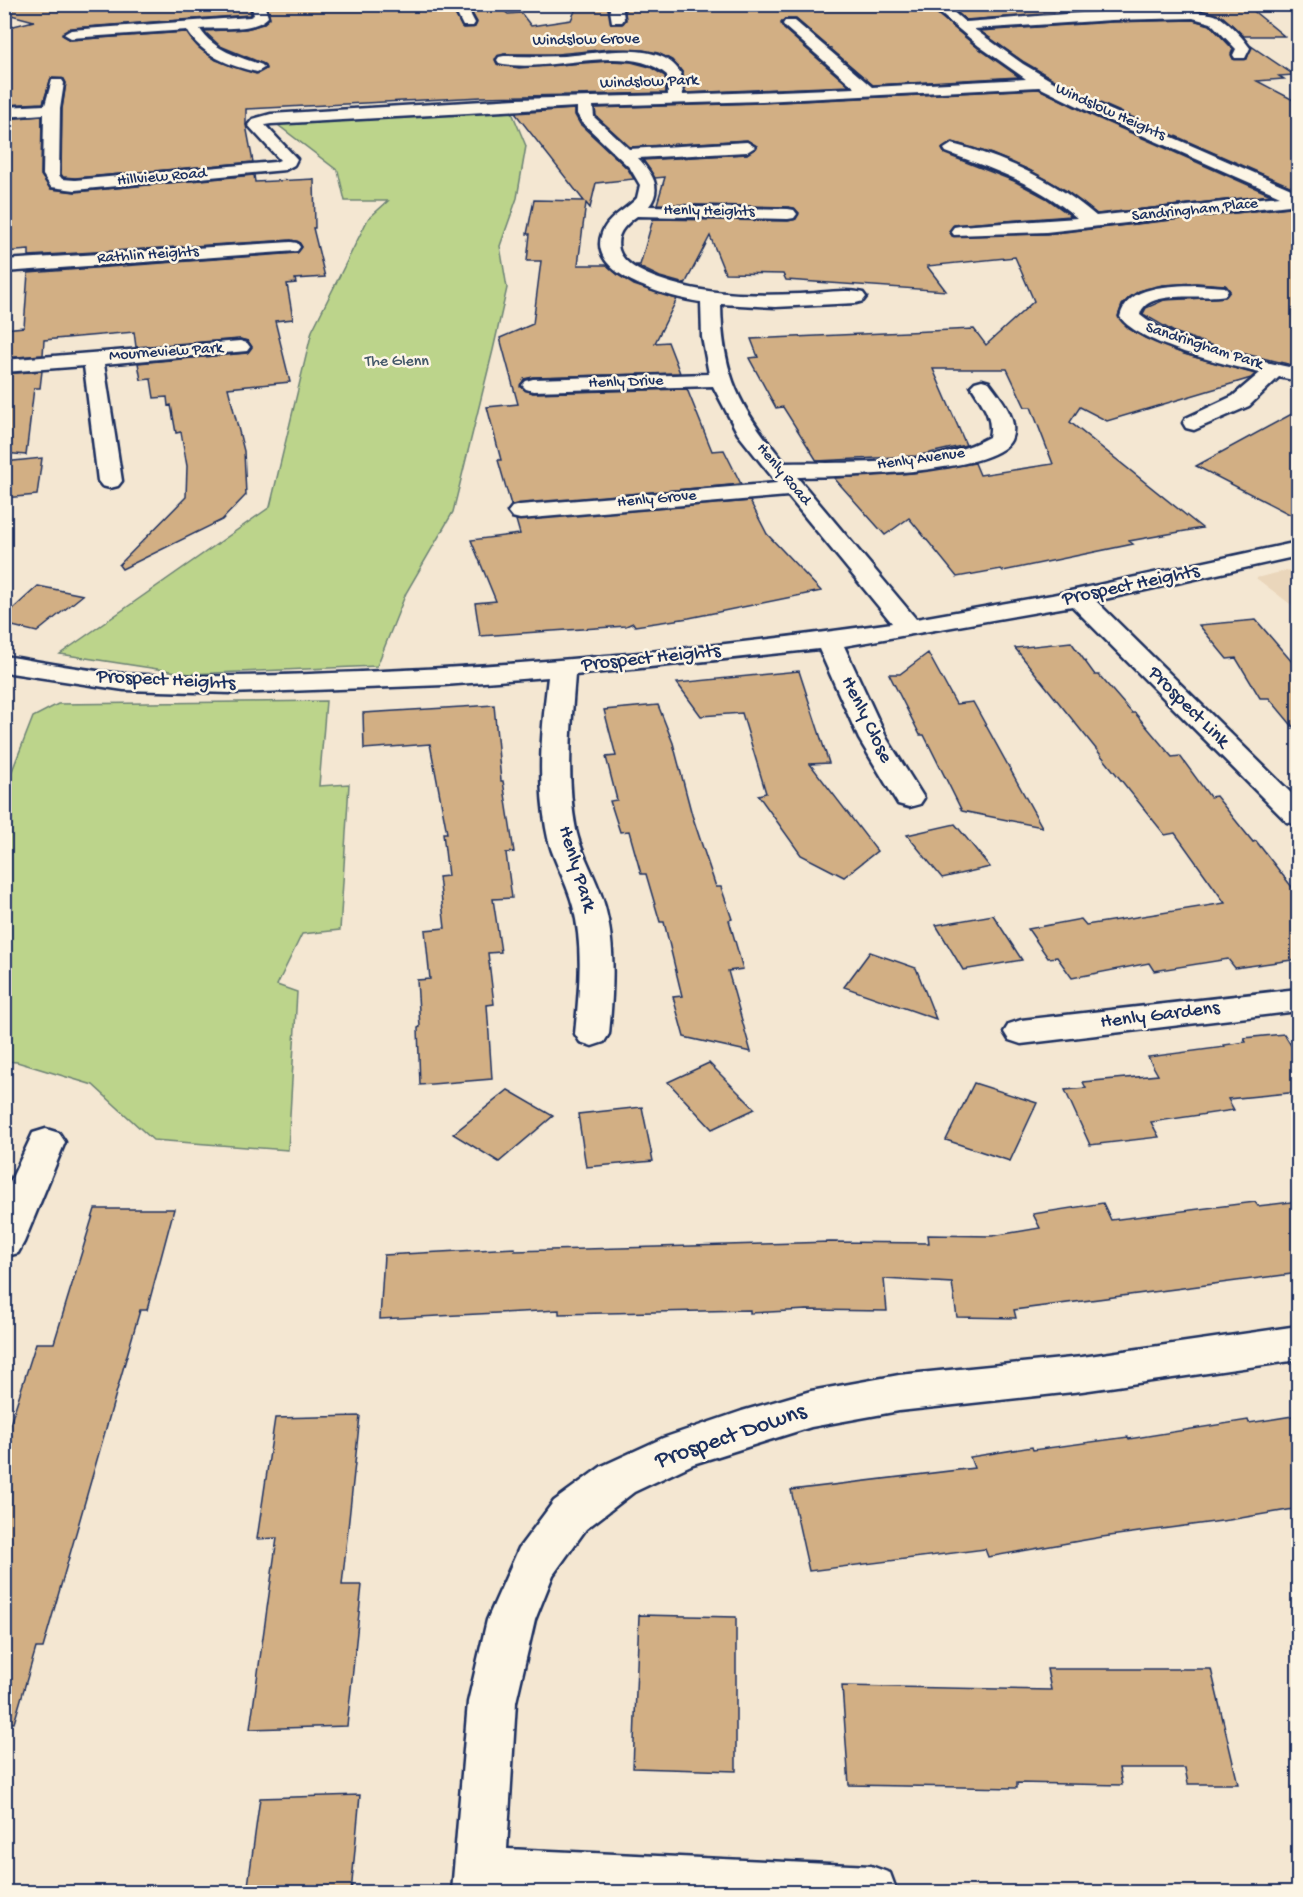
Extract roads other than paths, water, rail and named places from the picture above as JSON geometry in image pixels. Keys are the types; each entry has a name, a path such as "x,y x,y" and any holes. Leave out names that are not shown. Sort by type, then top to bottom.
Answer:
{"street":[{"path":"71,34 256,20 261,16 257,4"},
{"path":"458,4 468,23"},
{"path":"615,4 617,19"},
{"name":"Windslow Heights","path":"935,4 962,26 1043,82 1091,107 1254,176 1299,198"},
{"path":"1096,4 1112,16"},
{"path":"962,26 1112,16 1180,14 1210,17 1225,27 1242,46 1244,51 1240,55"},
{"path":"790,24 869,92"},
{"path":"191,25 198,39 207,47 257,68"},
{"name":"Windslow Grove","path":"504,60 619,56 653,60 662,63 674,74 676,100"},
{"name":"Windslow Park","path":"257,123 287,118 516,104 869,92 1043,82"},
{"name":"Hillview Road","path":"57,83 52,109 51,177 57,183 69,185 268,169 287,163 288,157 258,129 257,123"},
{"path":"585,103 587,119 625,154 646,177 649,185 646,198 615,225 609,238 611,252 620,265 634,275 653,283 711,298 756,301 856,297"},
{"path":"4,112 52,109"},
{"path":"625,154 747,147"},
{"path":"952,149 1039,183 1070,202 1091,221"},
{"name":"Sandringham Place","path":"960,231 1046,227 1299,198"},
{"name":"Henly Heights","path":"631,211 788,214"},
{"name":"Rathlin Heights","path":"4,267 291,246"},
{"name":"Sandringham Park","path":"1218,291 1182,291 1146,298 1133,306 1130,318 1141,327 1168,338 1274,370 1299,375"},
{"name":"Henly Road","path":"711,298 712,350 719,380 728,401 749,434 910,628"},
{"name":"Mourneview Park","path":"4,366 240,348"},
{"name":"Mourneview Park","path":"93,358 110,481"},
{"name":"Sandringham Park","path":"1194,423 1241,401 1274,370"},
{"name":"Henly Drive","path":"533,386 719,380"},
{"name":"Henly Avenue","path":"787,479 947,459 985,448 999,441 1002,431 999,416 982,386"},
{"name":"Henly Grove","path":"520,512 787,479"},
{"name":"Prospect Heights","path":"10,670 123,682 231,685 444,677 562,668 828,640 910,628 1078,598 1295,550"},
{"name":"Prospect Link","path":"1078,598 1299,816"},
{"name":"Henly Close","path":"828,640 873,739 909,798"},
{"name":"Henly Park","path":"562,668 556,738 558,798 564,842 583,888 594,927 596,981 592,1034"},
{"name":"Henly Gardens","path":"1021,1032 1299,1000"},
{"path":"4,1242 45,1142"},
{"name":"Prospect Downs","path":"478,1883 492,1702 511,1620 535,1563 570,1515 618,1479 678,1451 811,1409 900,1393 1082,1374 1299,1343"},
{"path":"478,1883 871,1893"}],"park label":[{"name":"The Glenn","path":"397,362"}]}
